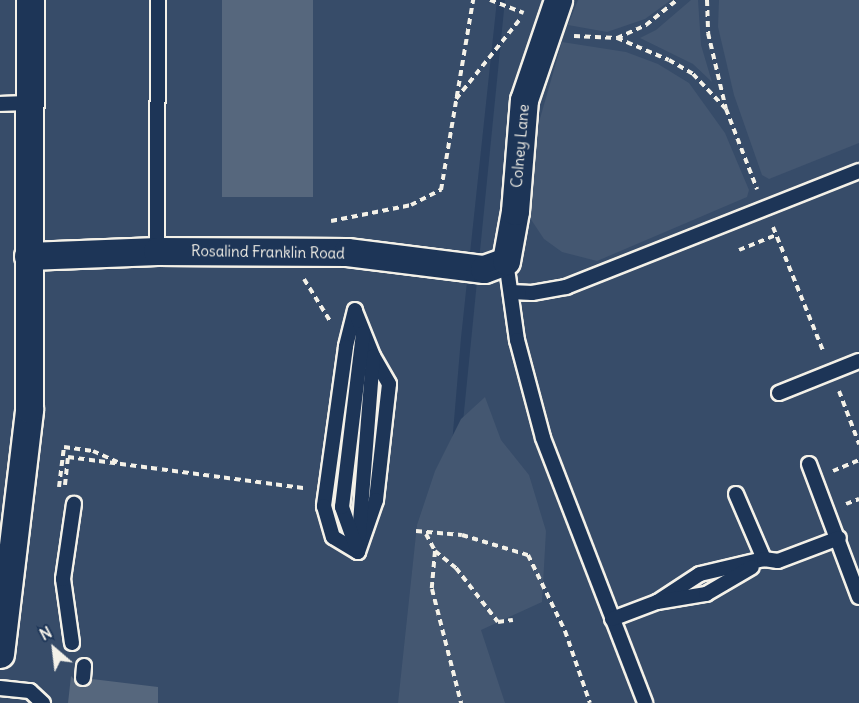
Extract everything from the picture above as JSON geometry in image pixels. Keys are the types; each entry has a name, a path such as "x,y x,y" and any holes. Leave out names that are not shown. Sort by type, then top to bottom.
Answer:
{"street":[{"path":"0,654 9,502 29,409 30,0"},
{"name":"Colney Lane","path":"506,261 515,212 524,100 536,20 558,0"},
{"name":"Rosalind Franklin Road","path":"28,256 157,251 347,252 484,269 506,261"}],"lane":[{"path":"157,251 158,0"},
{"path":"0,104 28,103"},
{"path":"511,292 532,293 566,287 859,171"},
{"path":"506,261 517,340 543,438 645,703"},
{"path":"355,310 373,356 389,384 376,500 358,552 333,537 324,506 346,347 355,310"},
{"path":"358,552 342,507 363,331"},
{"path":"779,393 859,361"},
{"path":"809,464 839,538 859,597"},
{"path":"736,494 764,559"},
{"path":"72,643 63,579 74,504"},
{"path":"612,620 657,602 700,574 764,559 778,561 839,538"},
{"path":"657,602 706,594 764,559"},
{"path":"0,688 30,692 43,703"}],"path":[{"path":"441,190 473,0"},
{"path":"490,0 585,39 617,38 645,25 677,0"},
{"path":"706,0 708,33 726,109 859,444"},
{"path":"456,100 536,20"},
{"path":"617,38 693,74 726,109"},
{"path":"739,250 776,235"},
{"path":"59,486 64,447 93,451 118,462"},
{"path":"65,487 68,457 313,489 324,506"},
{"path":"416,531 426,534 462,535 528,555 560,621 590,703"},
{"path":"426,534 435,550 456,568 498,622 513,620"},
{"path":"435,550 432,589 461,703"}],"shaded area":[{"path":"0,0 497,0 461,338 430,703 0,703"},
{"path":"505,0 859,0 859,703 472,703 446,593"},
{"path":"578,0 671,0 645,19 607,32 568,25"},
{"path":"691,0 698,0 701,45 712,82 693,64 640,38 656,30"},
{"path":"719,0 859,0 859,143 769,179 762,175 734,95 718,27"},
{"path":"562,42 626,52 658,64 689,83 725,133 749,190 747,197 597,261 562,252 544,239 530,218 529,178 539,122"},
{"path":"485,397 501,440 529,475 546,531 542,602 481,630 505,703 398,703 417,525 435,471 461,419"}],"building":[{"path":"222,0 313,0 313,197 222,197"},
{"path":"71,676 82,687 92,679 158,687 158,703 68,703"}]}
